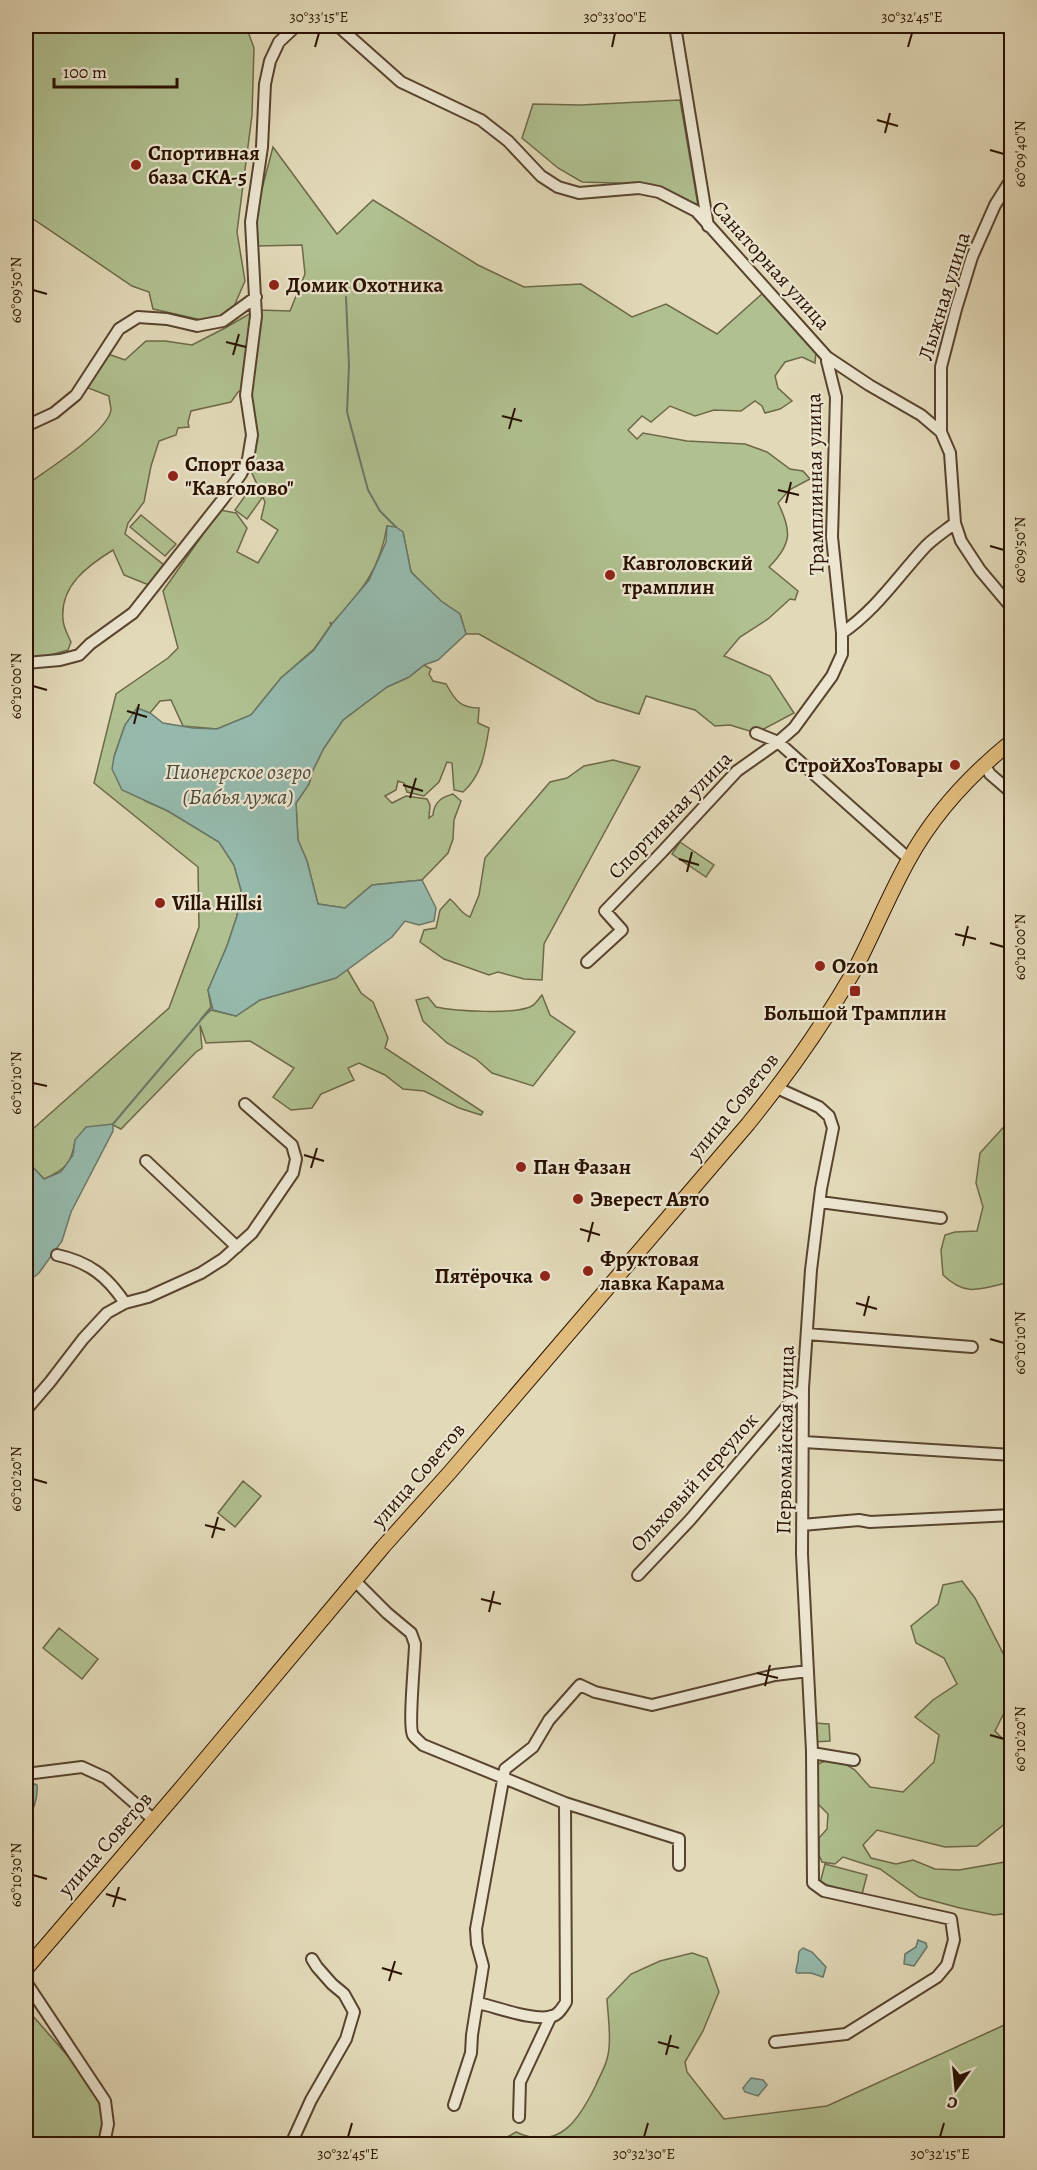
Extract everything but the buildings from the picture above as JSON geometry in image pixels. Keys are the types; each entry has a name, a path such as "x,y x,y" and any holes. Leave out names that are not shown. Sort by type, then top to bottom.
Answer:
{"main road":[{"name":"улица Советов","path":"26,1969 355,1581 666,1221 777,1088 822,1024 849,979 909,859 934,822 984,764 1011,741"}],"street":[{"path":"26,663 60,660 79,655 90,644 133,613 241,474 248,459 252,435 246,395 252,356 256,297 251,222 262,147 265,84 270,61 279,42 296,26"},
{"name":"Санаторная улица","path":"338,26 401,82 481,120 508,141 541,176 558,187 579,193 639,188 659,192 696,211 828,357 869,385 921,415 941,432"},
{"path":"675,26 708,226"},
{"name":"Лыжная улица","path":"941,432 941,367 956,309 972,257 995,205 1011,178"},
{"path":"26,426 54,413 76,395 119,329 138,317 167,319 197,326 223,321 256,297"},
{"name":"Трамплинная улица","path":"828,357 836,397 832,537 842,633"},
{"path":"941,432 950,453 955,523 961,541 980,570 1011,608"},
{"path":"842,633 876,604 928,545 955,523"},
{"name":"Спортивная улица","path":"587,962 622,930 605,911 737,771 778,742 794,728 810,708 832,676 842,654 842,633"},
{"path":"756,733 778,742 909,859"},
{"path":"984,764 990,774 1011,793"},
{"name":"Первомайская улица","path":"774,2042 846,2034 943,1972 954,1940 951,1919 825,1891 813,1883 812,1753 802,1554 803,1388 811,1270 833,1128 829,1116 819,1107 777,1088"},
{"path":"27,1408 107,1313 125,1303 148,1297 184,1282 223,1259 252,1233 293,1173 296,1159 292,1145 245,1104"},
{"path":"146,1161 237,1247"},
{"path":"820,1202 941,1218"},
{"path":"57,1255 72,1258 93,1268 112,1283 125,1303"},
{"path":"807,1334 972,1347"},
{"name":"Ольховый переулок","path":"638,1575 690,1520 803,1388"},
{"path":"804,1442 1011,1455"},
{"path":"802,1525 859,1520 870,1522 1011,1515"},
{"path":"355,1581 411,1633 415,1644 410,1721 412,1734 423,1745 565,1803 679,1839 679,1865"},
{"path":"454,2105 467,2068 478,2003 483,1966 477,1944 476,1929 505,1769 533,1748 549,1720 580,1685 595,1692 652,1705 775,1676 808,1671"},
{"path":"812,1753 854,1760"},
{"path":"26,1774 82,1767 106,1778 154,1820"},
{"path":"478,2003 532,2016 551,2016 557,2014 566,2002 565,1803"},
{"path":"291,2145 311,2100 346,2039 354,2012 344,1994 332,1984 312,1959"},
{"path":"26,1982 105,2101 108,2124 104,2145"},
{"path":"519,2117 520,2082 551,2016"}],"green space":[{"name":"Спортивная база СКА-5","path":"26,26 246,26 254,48 252,115 237,232 245,281 232,311 206,321 153,309 149,292 132,286 26,214"},
{"path":"680,100 698,205 651,184 582,182 558,168 522,138 533,104 580,105"},
{"path":"273,147 337,234 373,200 478,265 524,287 581,284 632,317 666,304 717,334 763,293 816,352 815,363 802,357 785,362 775,376 778,388 792,401 780,409 765,413 762,406 755,401 741,411 714,410 695,416 670,406 651,422 642,416 628,430 637,439 643,433 687,441 745,444 767,452 790,469 803,471 810,479 789,490 778,503 786,522 787,537 782,551 769,567 798,591 795,600 790,599 768,619 740,637 724,656 770,676 794,713 756,733 730,725 715,726 695,710 646,696 639,714 597,701 479,634 466,634 460,614 441,601 411,572 403,532 387,526 380,555 368,580 332,624 330,622 331,625 314,649 281,678 251,715 217,729 183,726 171,700 160,701 150,713 137,709 125,725 114,757 145,801 168,811 219,842 234,865 241,890 237,916 208,990 211,1007 200,1020 211,1010 236,1016 260,1000 336,978 347,969 361,993 373,1002 388,1038 385,1048 483,1112 481,1115 459,1108 424,1091 403,1089 385,1075 359,1063 348,1068 354,1080 321,1094 312,1108 291,1110 273,1097 294,1068 250,1041 206,1043 200,1025 202,1048 121,1129 113,1125 75,1140 72,1155 66,1165 44,1179 29,1163 26,1166 26,1135 169,1008 199,927 198,867 94,783 116,694 168,658 178,648 163,591 220,510 236,513 247,528 237,552 258,563 278,530 261,519 265,502 251,471 254,425 248,405 258,310 290,311 305,274 302,245 257,246 253,223"},
{"path":"253,314 244,389 238,392 231,402 191,411 189,427 178,428 176,435 159,441 144,502 128,523 125,534 164,565 149,585 124,575 113,550 103,556 77,578 66,597 63,619 71,642 68,650 47,656 26,657 26,485 88,440 107,419 111,410 109,396 83,386 105,353 125,360 146,341 192,345"},
{"path":"250,489 262,498 247,519 235,510"},
{"path":"141,515 176,544 165,556 130,527"},
{"path":"424,665 431,669 429,674 433,681 446,684 459,702 479,708 478,723 489,728 479,771 463,792 454,790 452,763 447,762 439,782 424,796 407,792 404,783 398,781 396,790 385,796 392,803 406,796 427,799 430,805 429,818 433,815 437,803 445,797 453,794 461,801 454,820 453,839 448,853 422,880 372,885 345,908 318,904 307,861 298,840 296,803 309,784 324,748 343,720 387,687 409,677"},
{"path":"613,760 640,767 544,944 542,980 524,979 498,972 489,975 444,959 420,942 424,930 436,928 440,910 450,899 470,917 479,895 485,858 550,782 567,778 584,766"},
{"path":"680,842 714,865 706,877 672,854"},
{"path":"542,995 550,1015 575,1032 533,1086 492,1073 476,1059 447,1043 423,1021 416,1000 428,997 436,1007 457,1010 513,1011 532,1006"},
{"path":"1011,1119 1011,1275 1006,1283 980,1289 965,1289 943,1275 941,1250 945,1235 977,1231 983,1207 976,1183 980,1153"},
{"path":"243,1481 261,1496 235,1527 218,1513"},
{"path":"962,1581 975,1598 1011,1669 1011,1707 1006,1709 995,1731 1011,1747 1011,1821 977,1846 945,1847 877,1830 863,1845 871,1858 896,1864 913,1860 935,1869 959,1870 1011,1861 1011,1913 994,1915 919,1897 880,1869 843,1857 835,1864 822,1862 819,1855 819,1838 827,1829 828,1814 818,1804 818,1764 834,1757 855,1770 870,1787 903,1792 934,1762 939,1735 915,1717 933,1700 957,1684 944,1658 916,1643 911,1626 938,1604 943,1585"},
{"path":"59,1628 98,1659 82,1679 43,1648"},
{"path":"813,1723 829,1724 830,1741 813,1742"},
{"path":"825,1864 867,1875 862,1894 820,1883"},
{"path":"692,1953 707,1958 719,1992 703,2031 685,2062 687,2072 724,2119 827,2106 1011,2022 1011,2144 495,2144 516,2132 544,2138 556,2135 575,2121 596,2085 606,2062 609,2037 607,1999 631,1974 660,1961"},
{"path":"26,2008 87,2078 104,2113 98,2144 26,2144"}],"water":[{"name":"Пионерское озеро (Бабья лужа)","path":"387,526 396,527 403,532 411,572 441,601 460,614 466,634 438,660 424,665 409,677 387,687 343,720 324,748 309,784 296,803 298,840 307,861 318,904 345,908 372,885 422,880 436,908 434,921 419,925 405,921 392,937 336,978 260,1000 236,1016 213,1010 208,990 237,916 241,890 234,865 219,842 168,811 122,790 112,769 125,725 137,708 150,713 163,723 193,728 217,729 251,715 281,678 314,650 332,624 369,580 386,542"},
{"path":"113,1124 113,1131 71,1212 62,1241 39,1273 26,1283 26,1166 29,1163 44,1179 61,1172 73,1155 75,1140 86,1127"},
{"path":"28,1785 37,1785 36,1799 26,1821 26,1789"},
{"path":"918,1940 926,1943 927,1947 914,1966 904,1964 905,1954 916,1947"},
{"path":"803,1948 812,1952 826,1967 823,1977 796,1972 799,1953"},
{"path":"751,2078 763,2080 767,2085 758,2096 745,2092 743,2088"}],"waterway":[{"path":"346,297 349,366 347,412 368,490 380,511 396,527"},
{"path":"113,1124 211,1008"}],"place":[{"name":"Спортивная база СКА-5","path":"136,165"},
{"name":"Домик Охотника","path":"274,285"},
{"name":"Спорт база \"Кавголово\"","path":"173,476"},
{"name":"Кавголовский трамплин","path":"610,575"},
{"name":"СтройХозТовары","path":"955,765"},
{"name":"Villa Hillsi","path":"160,903"},
{"name":"Ozon","path":"820,966"},
{"name":"Большой Трамплин","path":"855,991"},
{"name":"Пан Фазан","path":"521,1167"},
{"name":"Эверест Авто","path":"578,1199"},
{"name":"Фруктовая лавка Карама","path":"588,1271"},
{"name":"Пятёрочка","path":"545,1276"}]}
